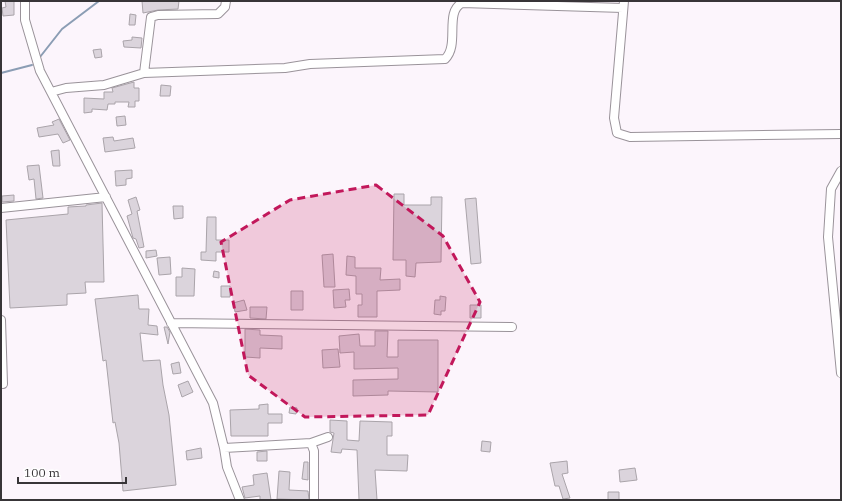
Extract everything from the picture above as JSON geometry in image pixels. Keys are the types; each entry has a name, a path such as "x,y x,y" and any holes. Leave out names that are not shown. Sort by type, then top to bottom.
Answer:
{"street":[{"path":"25,1 25,20 40,71 213,403 227,467 240,500"},
{"path":"144,73 151,17 218,14 225,8 226,1"},
{"path":"50,92 66,88 104,86 144,73 285,68 310,64 445,60 450,55 456,5 462,3 623,5 614,118 617,133 630,136 841,134"},
{"path":"841,171 831,189 828,237 841,373"},
{"path":"1,208 106,197"},
{"path":"1,320 3,384"},
{"path":"171,323 512,327"},
{"path":"224,448 311,443 328,437"},
{"path":"311,443 314,452 314,499"}],"highlighted area":[{"path":"376,185 443,236 480,302 428,415 305,417 248,375 221,242 290,200"}],"building":[{"path":"5,1 14,1 14,15 3,16 2,8 6,7"},
{"path":"142,1 179,1 178,9 158,10 143,13"},
{"path":"130,14 136,15 135,25 129,25"},
{"path":"132,37 142,38 141,48 124,47 123,41 132,40"},
{"path":"101,49 102,57 95,58 93,50"},
{"path":"134,82 134,88 139,88 139,101 135,101 135,107 128,107 129,102 115,102 115,104 108,104 107,110 92,109 92,112 84,113 84,98 104,99 104,92 113,92 112,88"},
{"path":"161,85 171,86 170,96 160,96"},
{"path":"125,116 126,125 117,126 116,117"},
{"path":"59,119 70,140 63,143 58,134 39,137 37,128 54,125 52,122"},
{"path":"113,137 114,141 133,138 135,148 105,152 103,138"},
{"path":"59,150 60,166 53,166 51,151"},
{"path":"39,165 43,198 36,199 34,179 29,180 27,166"},
{"path":"132,170 132,178 126,179 126,185 116,186 115,171"},
{"path":"394,194 404,194 404,205 431,205 431,197 442,197 441,262 416,263 415,277 406,276 406,260 393,260"},
{"path":"14,195 14,201 2,202 2,196"},
{"path":"136,197 140,210 137,211 144,247 139,248 136,239 133,238 127,216 132,214 128,200"},
{"path":"476,198 481,263 471,264 465,199"},
{"path":"102,203 104,282 85,282 86,293 67,294 67,305 10,308 6,220 68,214 68,207"},
{"path":"173,206 183,206 183,218 174,219"},
{"path":"207,217 216,217 216,240 229,240 229,252 216,252 216,261 201,260 201,252 206,252"},
{"path":"156,250 157,256 146,258 146,251"},
{"path":"333,254 335,287 324,287 322,255"},
{"path":"347,256 355,257 355,268 381,268 380,280 400,279 400,290 377,291 377,317 358,317 358,305 362,305 362,294 356,294 356,276 346,275"},
{"path":"170,257 171,274 159,275 157,258"},
{"path":"182,268 195,269 194,296 176,296 176,277 182,277"},
{"path":"214,271 219,272 219,278 213,277"},
{"path":"221,286 230,286 230,297 221,297"},
{"path":"349,289 350,300 345,300 346,307 334,308 333,290"},
{"path":"291,291 303,291 303,310 291,310"},
{"path":"138,295 139,309 149,309 148,325 157,326 158,335 140,333 143,361 160,360 169,415 176,485 123,491 119,443 115,422 113,423 106,360 103,361 95,299"},
{"path":"440,296 446,297 445,311 441,311 441,315 434,314 435,300 440,300"},
{"path":"244,300 247,310 235,312 233,303"},
{"path":"470,305 481,305 481,318 470,318"},
{"path":"250,307 267,307 266,319 250,318"},
{"path":"164,327 167,327 170,332 168,344"},
{"path":"245,329 260,330 260,335 282,336 282,349 260,348 260,358 245,357"},
{"path":"375,331 388,331 387,357 398,357 398,340 438,340 438,392 388,391 388,395 353,396 353,380 398,379 398,368 354,369 354,352 340,353 339,336 359,334 360,346 375,346"},
{"path":"338,349 340,367 323,368 322,350"},
{"path":"179,362 181,373 173,374 171,364"},
{"path":"188,381 193,392 182,397 178,385"},
{"path":"268,404 268,414 282,414 282,423 268,423 268,436 231,436 230,410 259,409 259,405"},
{"path":"290,407 297,408 296,414 289,413"},
{"path":"330,420 347,421 347,440 359,441 360,421 392,422 392,436 387,436 387,455 408,455 407,471 375,470 377,500 359,500 357,450 342,449 341,453 331,452 334,433 330,432"},
{"path":"482,441 491,442 490,452 481,451"},
{"path":"201,448 202,458 187,460 186,451"},
{"path":"267,451 267,461 257,461 257,452"},
{"path":"567,461 568,473 562,474 570,498 563,499 559,486 555,486 550,463"},
{"path":"304,462 308,462 308,480 302,479"},
{"path":"635,468 637,480 620,482 619,470"},
{"path":"279,471 290,472 289,490 308,491 309,500 277,499"},
{"path":"267,473 271,500 260,500 260,496 245,498 242,487 254,485 253,475"},
{"path":"608,492 619,492 619,500 608,500"}],"waterway":[{"path":"40,57 62,29 99,1"},
{"path":"1,73 32,65"}]}
